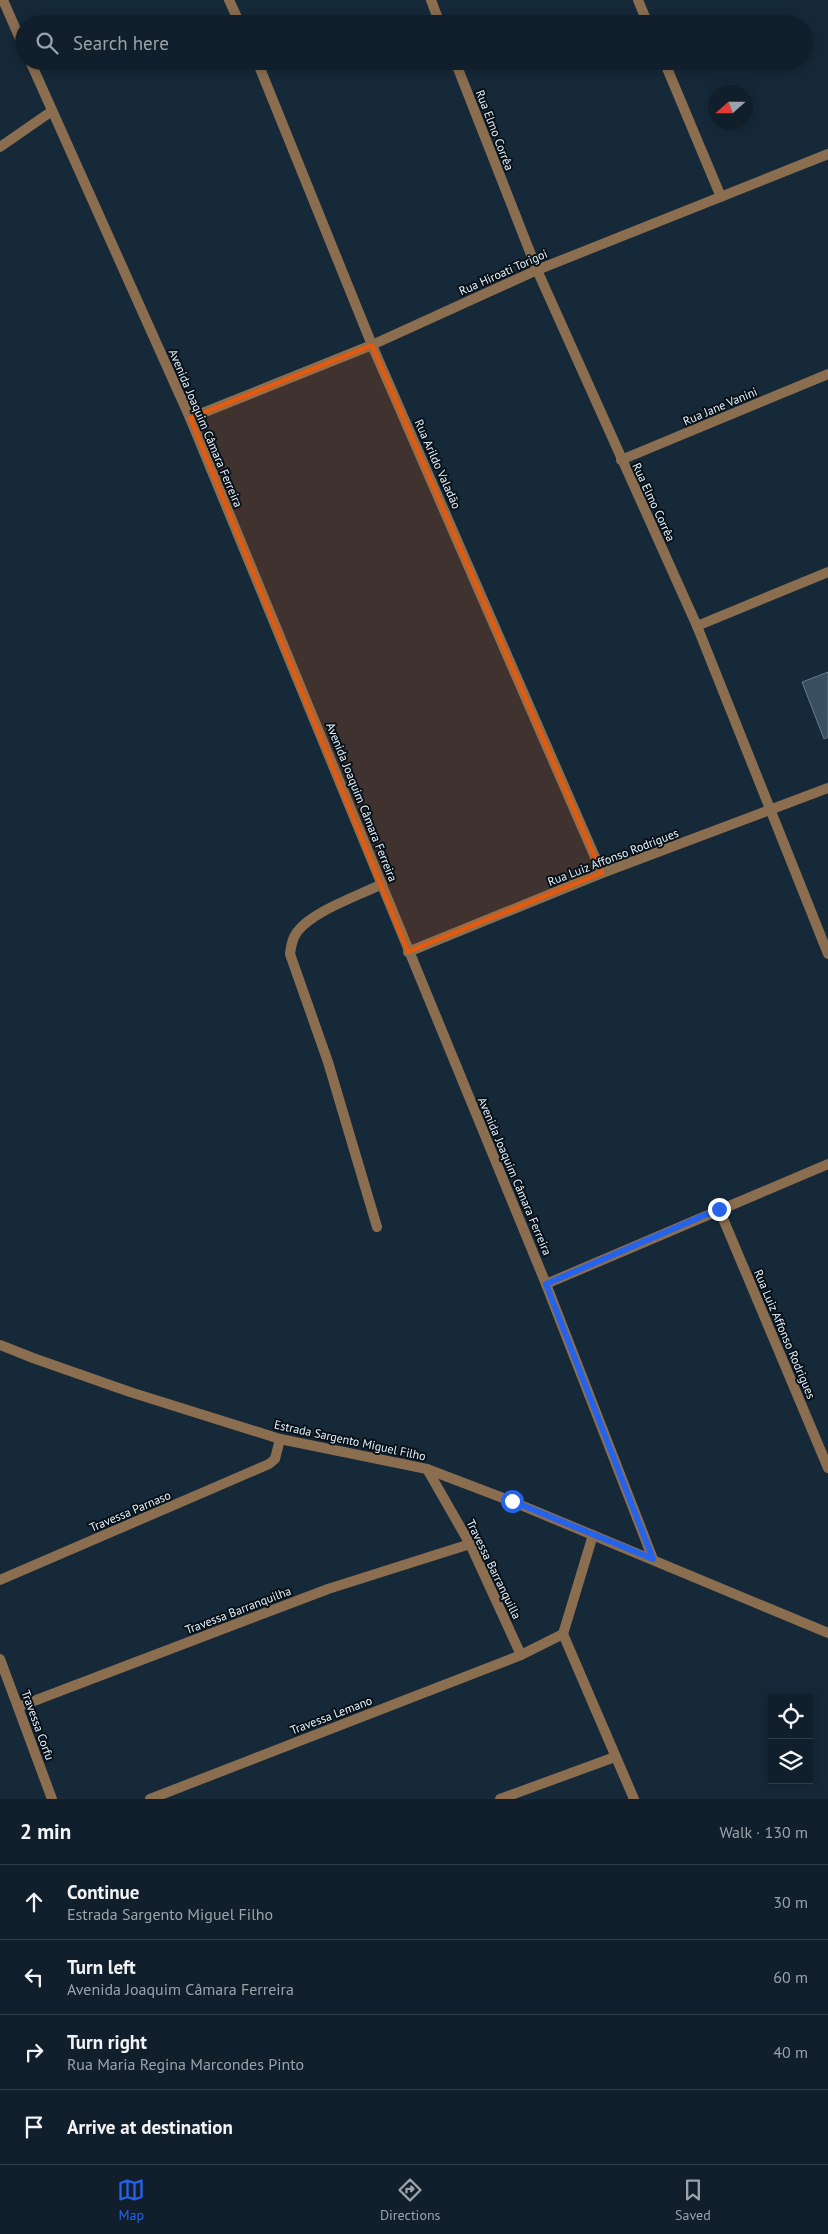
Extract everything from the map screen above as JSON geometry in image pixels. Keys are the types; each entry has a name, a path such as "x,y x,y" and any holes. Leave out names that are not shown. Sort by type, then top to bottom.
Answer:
{"street":[{"path":"3,0 15,27"},
{"path":"229,0 236,15"},
{"path":"431,0 437,15"},
{"path":"638,0 644,15"},
{"name":"Avenida Joaquim Câmara Ferreira","path":"34,70 190,418 546,1284 653,1559"},
{"name":"Rua Arildo Valadão","path":"261,70 372,345 602,873"},
{"name":"Rua Elmo Corrêa","path":"459,70 537,270 697,626 828,954"},
{"path":"668,70 721,197"},
{"path":"0,147 52,111"},
{"name":"Rua Hiroati Torigoi","path":"190,418 372,345 537,270 828,154"},
{"name":"Rua Jane Vanini","path":"621,460 828,374"},
{"path":"697,626 828,572"},
{"name":"Rua Luiz Affonso Rodrigues","path":"408,952 602,873 828,788"},
{"path":"377,1227 328,1062 290,954 292,942 298,931 316,917 382,884"},
{"path":"546,1284 828,1164"},
{"name":"Rua Luiz Affonso Rodrigues","path":"719,1209 828,1468"},
{"name":"Estrada Sargento Miguel Filho","path":"0,1345 130,1392 280,1439 427,1469 653,1559 828,1633"},
{"name":"Travessa Parnaso","path":"0,1580 269,1464 275,1459 280,1439"},
{"name":"Travessa Barranquilla","path":"427,1469 470,1544 520,1655"},
{"path":"593,1535 563,1634 634,1799"},
{"name":"Travessa Barranquilha","path":"18,1707 328,1589 470,1544"},
{"name":"Travessa Lemano","path":"150,1799 520,1655 563,1634"},
{"name":"Travessa Corfu","path":"0,1659 52,1799"},
{"path":"500,1799 615,1757"}],"highlighted area":[{"path":"372,345 602,873 408,952 190,418"}],"building":[{"path":"828,672 828,737 824,739 802,682"}],"route":[{"path":"512,1501 653,1559 546,1284 719,1209"}]}
